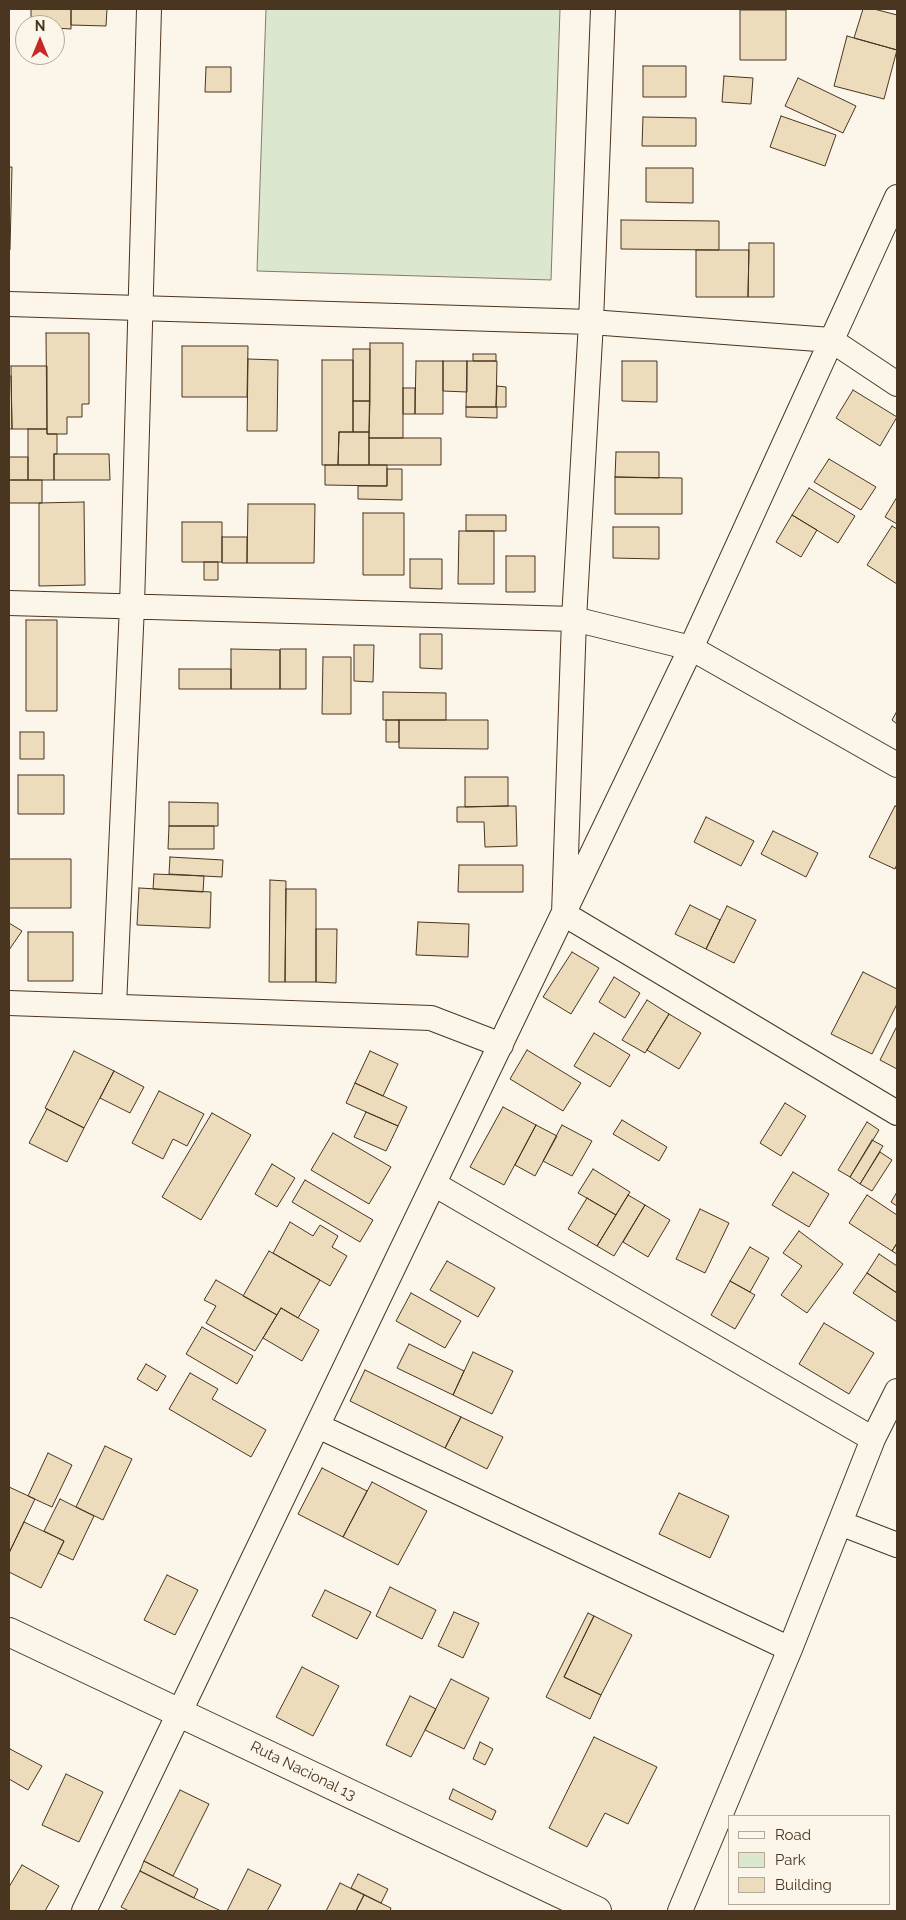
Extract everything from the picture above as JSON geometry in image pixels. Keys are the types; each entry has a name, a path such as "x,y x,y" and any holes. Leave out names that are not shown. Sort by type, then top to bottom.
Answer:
{"highway":[{"name":"Ruta Nacional 13","path":"9,1632 597,1911"}],"street":[{"path":"114,1006 132,606 149,9"},
{"path":"564,914 574,619 591,322 603,9"},
{"path":"84,1911 691,648 897,197"},
{"path":"9,304 591,322 831,340 897,384"},
{"path":"9,603 574,619 691,648 897,765"},
{"path":"564,914 897,1113"},
{"path":"9,1003 431,1018 501,1045"},
{"path":"434,1184 873,1439"},
{"path":"680,1911 790,1649 873,1439 897,1391"},
{"path":"318,1426 790,1649"},
{"path":"840,1522 897,1545"}],"green space":[{"path":"266,9 560,9 551,280 257,271"}],"building":[{"path":"31,9 71,9 71,29 65,29 65,15 31,15"},
{"path":"71,9 107,9 106,26 71,25"},
{"path":"863,9 874,9 897,15 897,50 854,38"},
{"path":"740,10 786,10 786,60 740,60"},
{"path":"847,36 897,50 884,99 834,86"},
{"path":"643,66 686,66 686,97 643,97"},
{"path":"206,67 231,67 231,92 205,92"},
{"path":"724,76 753,78 751,104 722,102"},
{"path":"798,78 856,106 843,133 785,106"},
{"path":"781,116 836,135 825,166 770,147"},
{"path":"643,117 696,118 696,146 642,146"},
{"path":"9,167 12,167 10,250 9,250"},
{"path":"646,168 693,168 693,203 646,202"},
{"path":"621,220 719,221 719,250 621,249"},
{"path":"749,243 774,243 774,297 748,297"},
{"path":"696,250 749,250 748,297 696,297"},
{"path":"46,333 89,333 89,404 82,404 82,417 67,417 67,434 47,434"},
{"path":"370,343 403,343 403,438 369,438"},
{"path":"182,346 248,346 247,397 182,397"},
{"path":"353,349 370,349 370,401 353,401"},
{"path":"473,354 496,354 496,361 473,361"},
{"path":"248,359 278,360 277,431 247,431"},
{"path":"322,360 353,360 353,432 339,432 338,465 322,465"},
{"path":"416,361 443,361 443,414 415,414"},
{"path":"443,361 467,361 467,392 443,391"},
{"path":"467,361 497,361 496,407 466,407"},
{"path":"622,361 657,361 657,402 622,401"},
{"path":"11,366 47,366 47,429 12,429"},
{"path":"9,376 11,376 12,429 9,429"},
{"path":"497,386 506,387 506,407 496,407"},
{"path":"403,388 415,388 415,414 403,414"},
{"path":"853,390 897,417 880,446 836,418"},
{"path":"353,401 370,401 369,432 353,432"},
{"path":"466,407 497,407 497,418 466,417"},
{"path":"28,429 47,429 47,434 57,434 57,454 54,454 54,480 28,480"},
{"path":"339,432 369,432 369,465 338,465"},
{"path":"369,438 441,438 441,465 369,465"},
{"path":"616,452 659,452 659,478 615,477"},
{"path":"54,454 109,454 110,480 54,480"},
{"path":"9,457 28,457 28,480 9,480"},
{"path":"829,459 876,487 861,510 814,482"},
{"path":"325,465 387,465 387,486 325,485"},
{"path":"387,469 402,469 402,500 358,499 358,486 387,486"},
{"path":"615,477 682,478 682,514 615,514"},
{"path":"9,480 42,480 42,503 9,503"},
{"path":"809,488 855,516 838,543 792,515"},
{"path":"897,497 897,524 885,517"},
{"path":"84,502 85,585 39,586 39,503"},
{"path":"248,504 315,504 314,563 247,563"},
{"path":"363,513 404,513 404,575 363,575"},
{"path":"466,515 506,515 506,531 466,531"},
{"path":"792,515 817,530 801,557 776,542"},
{"path":"182,522 222,522 222,562 182,562"},
{"path":"892,526 897,529 897,584 867,565"},
{"path":"613,527 659,527 659,559 613,558"},
{"path":"459,531 494,531 494,584 458,584"},
{"path":"222,537 247,537 247,563 222,563"},
{"path":"506,556 535,556 535,592 506,592"},
{"path":"410,559 442,559 442,589 410,588"},
{"path":"204,562 218,562 218,580 204,580"},
{"path":"26,620 57,620 57,711 26,711"},
{"path":"420,634 442,634 442,669 420,668"},
{"path":"354,645 374,645 373,682 354,681"},
{"path":"231,649 280,650 280,689 231,689"},
{"path":"280,649 306,649 306,689 280,689"},
{"path":"323,657 351,657 351,714 322,714"},
{"path":"179,669 231,669 231,689 179,689"},
{"path":"383,692 446,693 446,720 383,720"},
{"path":"897,711 897,724 892,720"},
{"path":"386,720 399,720 399,742 386,742"},
{"path":"399,720 488,720 488,749 399,748"},
{"path":"20,732 44,732 44,759 20,759"},
{"path":"18,775 64,775 64,814 18,814"},
{"path":"465,777 508,777 508,806 465,807"},
{"path":"169,802 218,803 218,826 169,826"},
{"path":"516,806 517,846 485,847 484,822 457,822 457,807"},
{"path":"895,806 897,807 897,864 895,869 869,857"},
{"path":"706,817 754,841 741,866 694,842"},
{"path":"169,826 214,826 214,849 168,849"},
{"path":"773,831 818,853 806,877 761,854"},
{"path":"170,857 223,860 222,877 169,874"},
{"path":"9,859 71,859 71,908 9,908"},
{"path":"459,865 523,865 523,892 458,892"},
{"path":"154,874 204,876 203,892 153,889"},
{"path":"270,880 286,881 285,982 269,982"},
{"path":"139,888 211,892 210,928 137,925"},
{"path":"286,889 316,889 316,982 285,982"},
{"path":"690,905 720,920 706,949 675,934"},
{"path":"727,906 756,920 734,963 706,949"},
{"path":"418,922 469,924 468,957 416,955"},
{"path":"9,923 22,931 9,950"},
{"path":"316,929 337,929 336,983 316,982"},
{"path":"28,932 73,932 73,981 28,981"},
{"path":"572,952 599,968 571,1014 543,997"},
{"path":"863,972 897,989 897,1004 872,1054 831,1034"},
{"path":"614,977 640,993 625,1018 599,1002"},
{"path":"647,1000 669,1014 645,1053 622,1040"},
{"path":"669,1014 701,1033 679,1069 647,1050"},
{"path":"897,1026 897,1069 880,1060"},
{"path":"594,1033 630,1055 610,1087 574,1066"},
{"path":"527,1050 581,1083 563,1111 510,1079"},
{"path":"74,1051 114,1071 84,1128 45,1108"},
{"path":"370,1051 398,1064 383,1096 355,1083"},
{"path":"114,1071 144,1087 130,1113 100,1098"},
{"path":"355,1083 407,1107 398,1126 346,1103"},
{"path":"159,1091 204,1114 187,1146 173,1139 163,1159 132,1143"},
{"path":"785,1103 806,1116 781,1156 760,1143"},
{"path":"503,1107 536,1125 504,1185 470,1167"},
{"path":"47,1109 84,1128 67,1162 29,1143"},
{"path":"366,1112 398,1126 386,1151 354,1137"},
{"path":"212,1113 251,1135 201,1220 162,1197"},
{"path":"622,1120 667,1147 659,1161 613,1134"},
{"path":"867,1122 879,1130 850,1177 838,1170"},
{"path":"536,1125 557,1136 535,1176 515,1165"},
{"path":"562,1125 592,1141 572,1176 543,1161"},
{"path":"333,1133 391,1167 369,1204 311,1170"},
{"path":"872,1140 883,1146 860,1184 850,1177"},
{"path":"880,1152 892,1160 872,1191 860,1184"},
{"path":"272,1164 295,1178 277,1207 255,1194"},
{"path":"593,1169 630,1192 616,1215 578,1193"},
{"path":"793,1172 829,1194 809,1227 772,1205"},
{"path":"305,1180 373,1220 360,1242 292,1202"},
{"path":"897,1192 897,1206 891,1202"},
{"path":"628,1195 645,1205 614,1256 597,1246"},
{"path":"867,1195 897,1215 897,1243 892,1251 849,1223"},
{"path":"587,1198 616,1215 597,1246 568,1229"},
{"path":"645,1205 670,1220 648,1257 623,1242"},
{"path":"700,1209 729,1223 705,1273 676,1259"},
{"path":"290,1222 313,1236 320,1225 338,1236 332,1247 347,1256 330,1286 273,1253"},
{"path":"799,1231 843,1264 807,1313 781,1295 802,1266 783,1253"},
{"path":"897,1243 897,1254 892,1251"},
{"path":"750,1247 769,1258 750,1292 730,1281"},
{"path":"269,1251 320,1280 298,1318 281,1308 277,1315 243,1296"},
{"path":"879,1254 897,1266 897,1293 867,1273"},
{"path":"447,1261 495,1288 478,1317 430,1290"},
{"path":"867,1273 897,1293 897,1322 853,1293"},
{"path":"216,1280 277,1315 255,1351 206,1323 216,1306 204,1300"},
{"path":"730,1281 755,1295 735,1329 711,1315"},
{"path":"411,1293 461,1321 445,1348 396,1321"},
{"path":"281,1308 319,1330 302,1361 263,1338"},
{"path":"824,1323 874,1353 849,1394 799,1364"},
{"path":"202,1327 253,1356 237,1384 186,1354"},
{"path":"409,1344 464,1371 453,1395 397,1368"},
{"path":"473,1352 513,1371 492,1414 453,1395"},
{"path":"146,1364 166,1376 157,1391 137,1379"},
{"path":"365,1370 461,1417 445,1448 350,1401"},
{"path":"190,1373 218,1389 212,1399 266,1430 251,1457 169,1409"},
{"path":"461,1417 503,1437 487,1469 445,1448"},
{"path":"105,1446 132,1459 103,1520 76,1507"},
{"path":"48,1453 72,1465 52,1507 28,1496"},
{"path":"322,1468 367,1491 343,1537 298,1514"},
{"path":"372,1482 427,1511 398,1565 343,1537"},
{"path":"9,1487 35,1499 9,1553"},
{"path":"679,1493 729,1516 710,1558 659,1534"},
{"path":"60,1499 94,1516 73,1560 58,1553 64,1541 44,1531"},
{"path":"24,1522 64,1541 41,1588 9,1572 9,1553"},
{"path":"167,1575 198,1590 175,1635 144,1620"},
{"path":"390,1587 436,1610 422,1639 376,1616"},
{"path":"325,1590 371,1612 357,1639 312,1616"},
{"path":"454,1612 479,1623 463,1658 438,1646"},
{"path":"588,1613 594,1616 564,1677 601,1695 590,1719 546,1697"},
{"path":"594,1616 632,1635 601,1695 564,1677"},
{"path":"302,1667 339,1686 313,1736 276,1717"},
{"path":"451,1679 489,1698 464,1749 425,1730"},
{"path":"410,1696 436,1709 411,1757 386,1745"},
{"path":"594,1737 657,1767 628,1824 605,1813 587,1847 549,1828"},
{"path":"480,1742 493,1749 485,1765 473,1759"},
{"path":"10,1749 42,1766 28,1790 9,1779"},
{"path":"66,1774 103,1792 79,1842 42,1825"},
{"path":"453,1789 496,1811 492,1820 449,1799"},
{"path":"180,1790 209,1804 173,1876 144,1861"},
{"path":"144,1861 198,1889 194,1898 140,1871"},
{"path":"22,1865 59,1886 45,1911 9,1911 9,1887"},
{"path":"248,1869 281,1885 267,1911 227,1911"},
{"path":"140,1871 221,1911 129,1911 121,1907"},
{"path":"358,1874 388,1889 381,1903 351,1888"},
{"path":"340,1883 364,1895 356,1911 326,1911"},
{"path":"364,1895 391,1908 390,1911 356,1911"}]}
